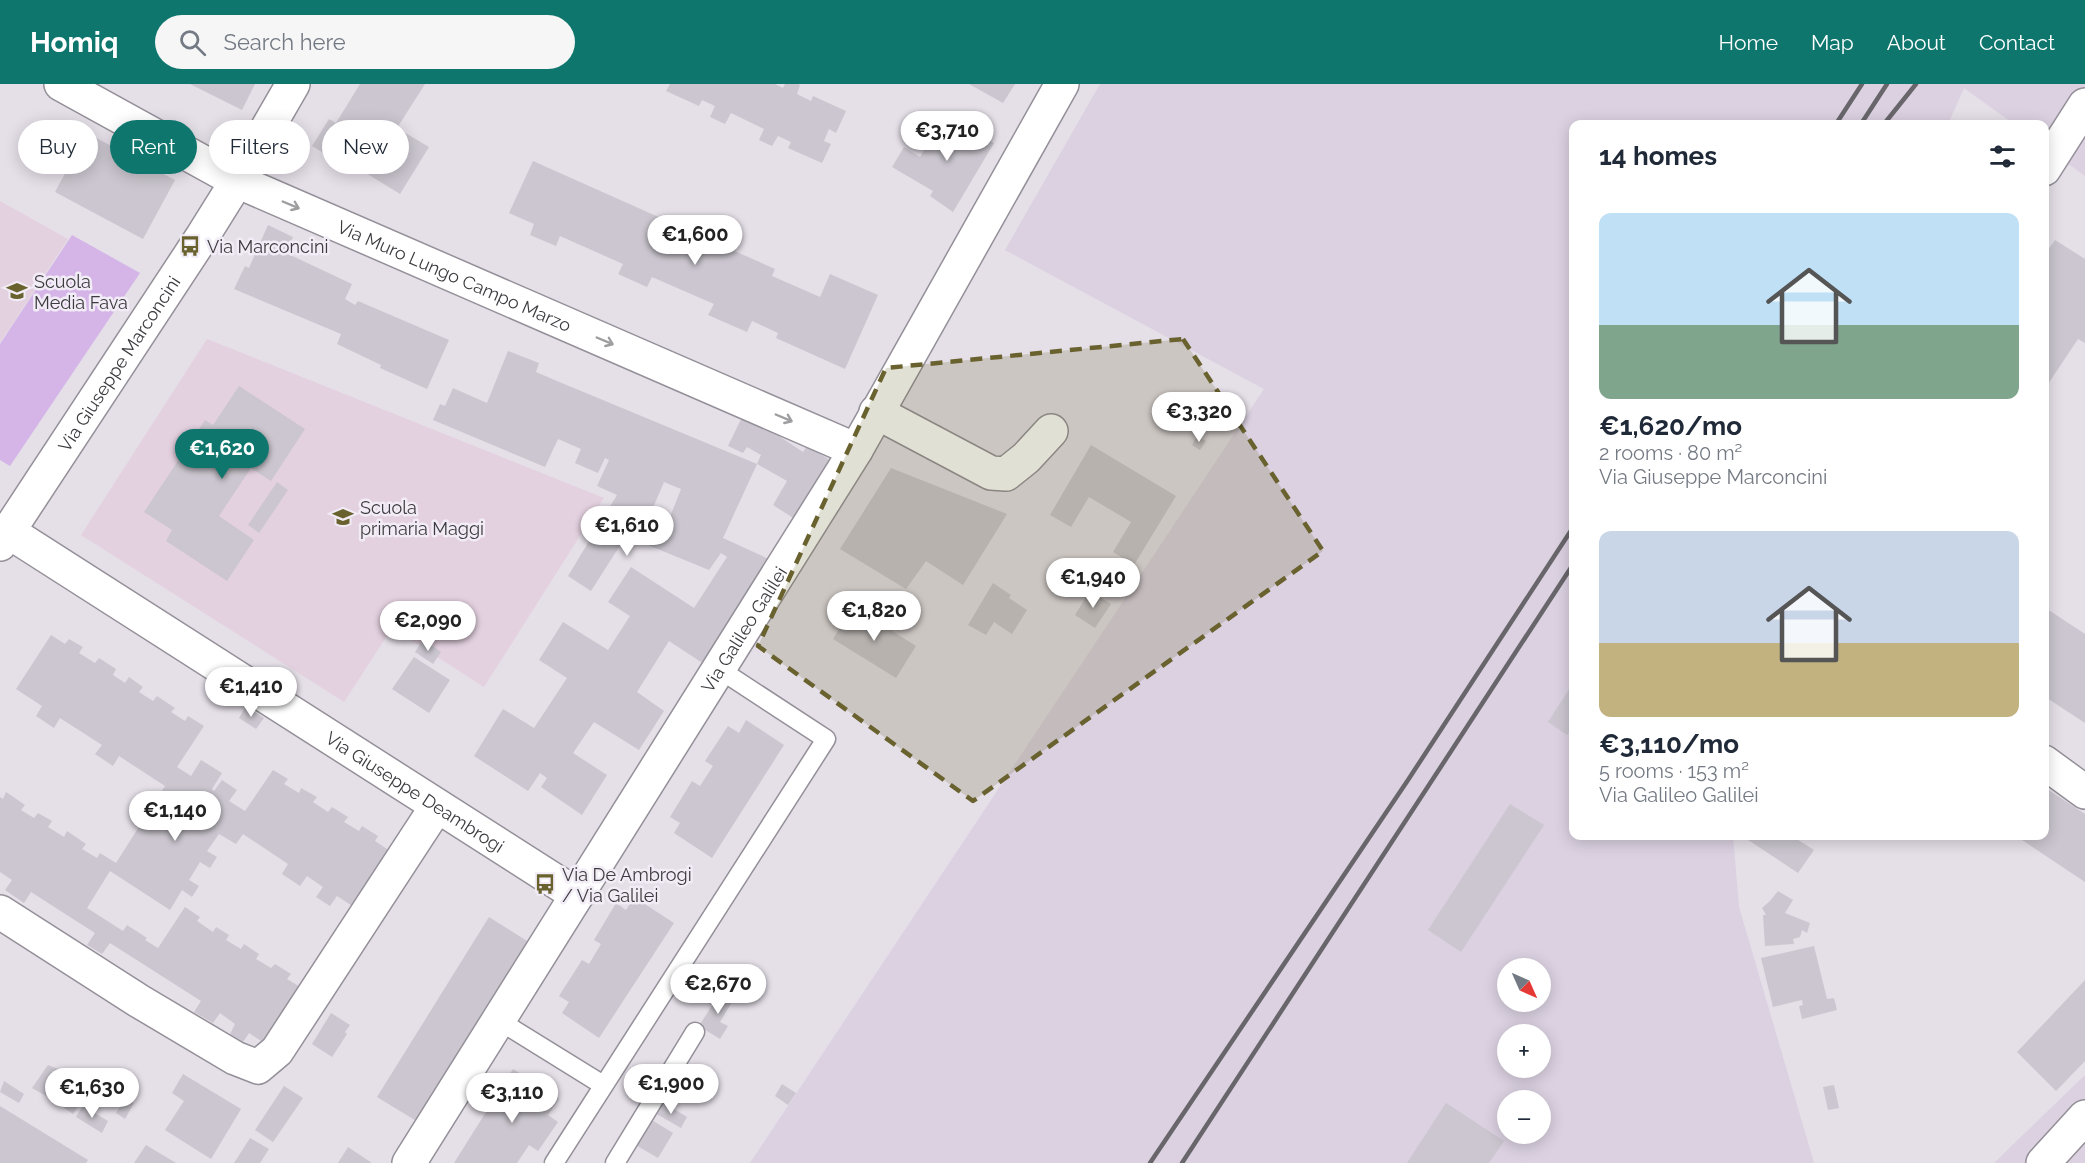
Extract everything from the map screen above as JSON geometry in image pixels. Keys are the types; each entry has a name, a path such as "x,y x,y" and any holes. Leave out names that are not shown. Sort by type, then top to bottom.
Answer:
{"street":[{"name":"Via Muro Lungo Campo Marzo","path":"61,84 237,182 856,450"},
{"name":"Via Giuseppe Marconcini","path":"4,538 237,182 293,84"},
{"name":"Via Galileo Galilei","path":"409,1163 856,450 1062,84"},
{"path":"2049,161 2085,105"},
{"path":"876,412 991,473 1006,474 1026,458 1051,430"},
{"name":"Via Giuseppe Deambrogi","path":"4,538 577,896"},
{"path":"2049,766 2085,792"},
{"path":"0,912 139,1001 235,1058 258,1067 278,1051 436,806"},
{"path":"2043,1163 2085,1117"}],"lane":[{"path":"554,1163 826,739 719,669"},
{"path":"498,1020 603,1085"},
{"path":"615,1163 695,1032"}],"highlighted area":[{"path":"1183,339 1323,551 973,801 758,646 886,368"}],"shaded area":[{"path":"1100,84 2085,84 2085,176 2049,150 2049,120 2008,120 1964,88 1950,120 1569,120 1569,840 1733,840 1739,907 1814,1163 750,1163 1264,389 1005,250"},
{"name":"Scuola Media Fava","path":"0,201 68,239 0,343"},
{"path":"72,235 140,273 10,466 0,460 0,344"},
{"name":"Scuola primaria Maggi","path":"207,339 604,498 484,687 392,628 344,702 81,535"},
{"path":"2085,1075 2085,1163 1994,1163"}],"building":[{"path":"190,84 255,84 242,110"},
{"path":"360,84 425,84 402,120 338,120"},
{"path":"670,84 775,84 783,88 785,84 798,84 800,85 797,94 811,101 813,96 846,111 836,133 829,129 824,141 831,144 822,163 788,148 791,142 778,136 772,146 759,140 764,129 731,113 725,124 710,117 715,106 702,100 699,106 666,91"},
{"path":"969,84 1015,84 1003,103"},
{"path":"951,118 994,143 953,212 930,196 933,191 892,167 904,147 920,157 938,126 944,129"},
{"path":"322,130 322,152 312,146"},
{"path":"409,135 429,147 400,194 368,174 409,174"},
{"path":"98,139 110,145 110,174 164,174 175,180 143,239 55,192 65,174 98,174"},
{"path":"533,161 775,269 772,276 820,297 830,274 878,295 845,369 776,338 778,333 752,321 747,332 708,315 714,304 652,277 647,287 618,274 623,264 560,236 556,246 530,235 534,224 509,213"},
{"path":"268,225 293,237 286,253 352,284 345,299 355,305 358,301 449,340 427,389 380,368 381,365 337,344 341,334 234,289 245,266 249,268"},
{"path":"2055,240 2085,259 2085,343 2078,339 2049,382 2049,249"},
{"path":"508,351 539,363 536,372 757,464 723,538 773,561 707,666 669,641 637,692 664,711 639,750 594,722 573,753 607,775 582,815 541,787 547,778 540,773 528,791 474,756 503,709 534,728 567,678 539,660 563,622 608,650 630,616 608,602 631,567 694,608 727,557 721,553 709,570 626,536 591,591 568,576 617,495 597,486 609,460 605,458 598,473 575,463 581,449 558,439 545,467 433,420 440,404 445,406 453,388 487,403","holes":["664,482 681,489 670,517 652,510"]},
{"path":"239,386 305,429 271,481 251,468 219,516 254,540 227,581 166,541 172,530 144,512 205,420 213,425"},
{"path":"1220,404 1232,412 1226,422 1213,414"},
{"path":"744,413 803,452 807,446 835,463 798,521 773,505 787,481 757,464 761,455 747,447 743,453 728,446"},
{"path":"1197,436 1206,441 1200,450 1192,445"},
{"path":"1091,445 1176,496 1134,565 1113,552 1131,522 1089,497 1071,527 1050,515"},
{"path":"891,468 1007,514 963,585 926,561 906,589 840,549"},
{"path":"277,482 288,490 259,533 248,525"},
{"path":"993,583 1027,610 1012,634 994,622 986,635 968,625"},
{"path":"1090,591 1111,604 1095,628 1075,615"},
{"path":"853,606 916,646 896,678 833,639"},
{"path":"2049,610 2085,634 2085,723 2049,699"},
{"path":"51,635 65,644 69,639 83,647 79,653 95,663 99,658 116,669 113,675 125,683 129,677 143,687 139,692 153,701 157,696 175,708 171,712 185,721 188,716 204,726 177,767 191,776 201,760 222,773 212,789 214,791 222,780 237,790 229,801 245,811 273,770 288,779 284,784 299,793 301,788 317,797 313,802 328,812 332,807 348,817 344,822 359,831 362,826 378,836 375,841 390,851 354,907 337,896 330,906 316,897 323,887 307,876 300,886 282,874 288,864 243,834 236,844 219,834 207,851 217,857 210,868 200,862 189,880 199,886 192,897 182,890 170,910 110,871 87,908 123,931 127,925 158,948 185,907 200,917 197,921 213,932 216,927 229,935 226,940 241,949 244,944 259,954 256,959 271,968 275,964 291,974 287,979 302,988 266,1044 249,1033 243,1042 230,1034 235,1024 220,1013 213,1023 194,1012 201,1001 110,943 102,954 87,945 95,933 31,892 24,903 5,890 12,880 0,872 0,797 3,799 6,792 25,805 21,810 34,818 38,813 52,821 48,827 64,837 67,831 86,844 82,849 97,858 100,853 116,863 165,786 119,756 113,766 95,754 102,745 60,718 54,728 36,716 42,706 16,689"},
{"path":"423,639 441,652 433,664 415,652"},
{"path":"414,657 450,680 429,713 392,689"},
{"path":"1569,690 1569,732 1567,735 1548,722"},
{"path":"246,706 264,718 256,729 239,718"},
{"path":"746,720 784,745 712,858 674,833 680,823 670,817 692,781 700,786 713,766 705,761 728,726 739,733"},
{"path":"2049,790 2085,814 2085,882 2022,840 2049,840"},
{"path":"1510,804 1544,825 1461,952 1428,930"},
{"path":"1748,840 1798,840 1814,850 1798,873"},
{"path":"1778,891 1793,900 1785,913 1810,923 1807,933 1802,930 1800,937 1793,939 1794,944 1765,946 1763,915 1766,915 1762,908"},
{"path":"634,897 674,923 599,1038 562,1013 569,1002 559,996 582,960 589,964 601,944 594,940 616,903 626,910"},
{"path":"489,917 532,944 418,1122 377,1097"},
{"path":"1814,946 1827,999 1834,998 1837,1010 1802,1019 1799,1006 1803,1005 1802,1000 1773,1007 1761,958"},
{"path":"2085,980 2085,1061 2056,1091 2017,1052"},
{"path":"722,990 735,997 720,1022 728,1026 720,1039 699,1026"},
{"path":"331,1013 350,1025 332,1057 312,1044"},
{"path":"48,1065 78,1077 60,1104 32,1088"},
{"path":"513,1069 559,1099 548,1115 558,1122 538,1151 529,1145 517,1163 454,1163"},
{"path":"183,1074 241,1109 211,1159 165,1130 184,1101 172,1093"},
{"path":"4,1081 24,1094 19,1103 0,1092"},
{"path":"782,1084 796,1093 788,1105 775,1096"},
{"path":"1834,1085 1839,1108 1828,1110 1823,1087"},
{"path":"284,1086 303,1098 273,1142 255,1130"},
{"path":"70,1097 80,1103 73,1114 64,1108"},
{"path":"125,1097 134,1103 125,1119 116,1113"},
{"path":"662,1102 687,1117 681,1128 655,1113"},
{"path":"1446,1103 1497,1136 1497,1144 1502,1144 1489,1163 1407,1163"},
{"path":"0,1106 88,1160 86,1163 0,1163"},
{"path":"83,1106 108,1121 102,1133 76,1117"},
{"path":"650,1119 673,1133 658,1158 634,1144"},
{"path":"250,1138 269,1149 260,1163 234,1163"},
{"path":"146,1145 176,1163 134,1163"},
{"path":"348,1147 372,1163 338,1163"}],"railway":[{"path":"1839,120 1862,84"},
{"path":"1864,120 1887,84"},
{"path":"1887,120 1916,84"},
{"path":"1150,1163 1408,780 1569,534"},
{"path":"1182,1163 1569,571"}],"place":[{"name":"Via Marconcini","path":"190,246"},
{"name":"Scuola Media Fava","path":"17,291"},
{"name":"Scuola primaria Maggi","path":"343,517"},
{"name":"Via De Ambrogi / Via Galilei","path":"545,884"}]}
